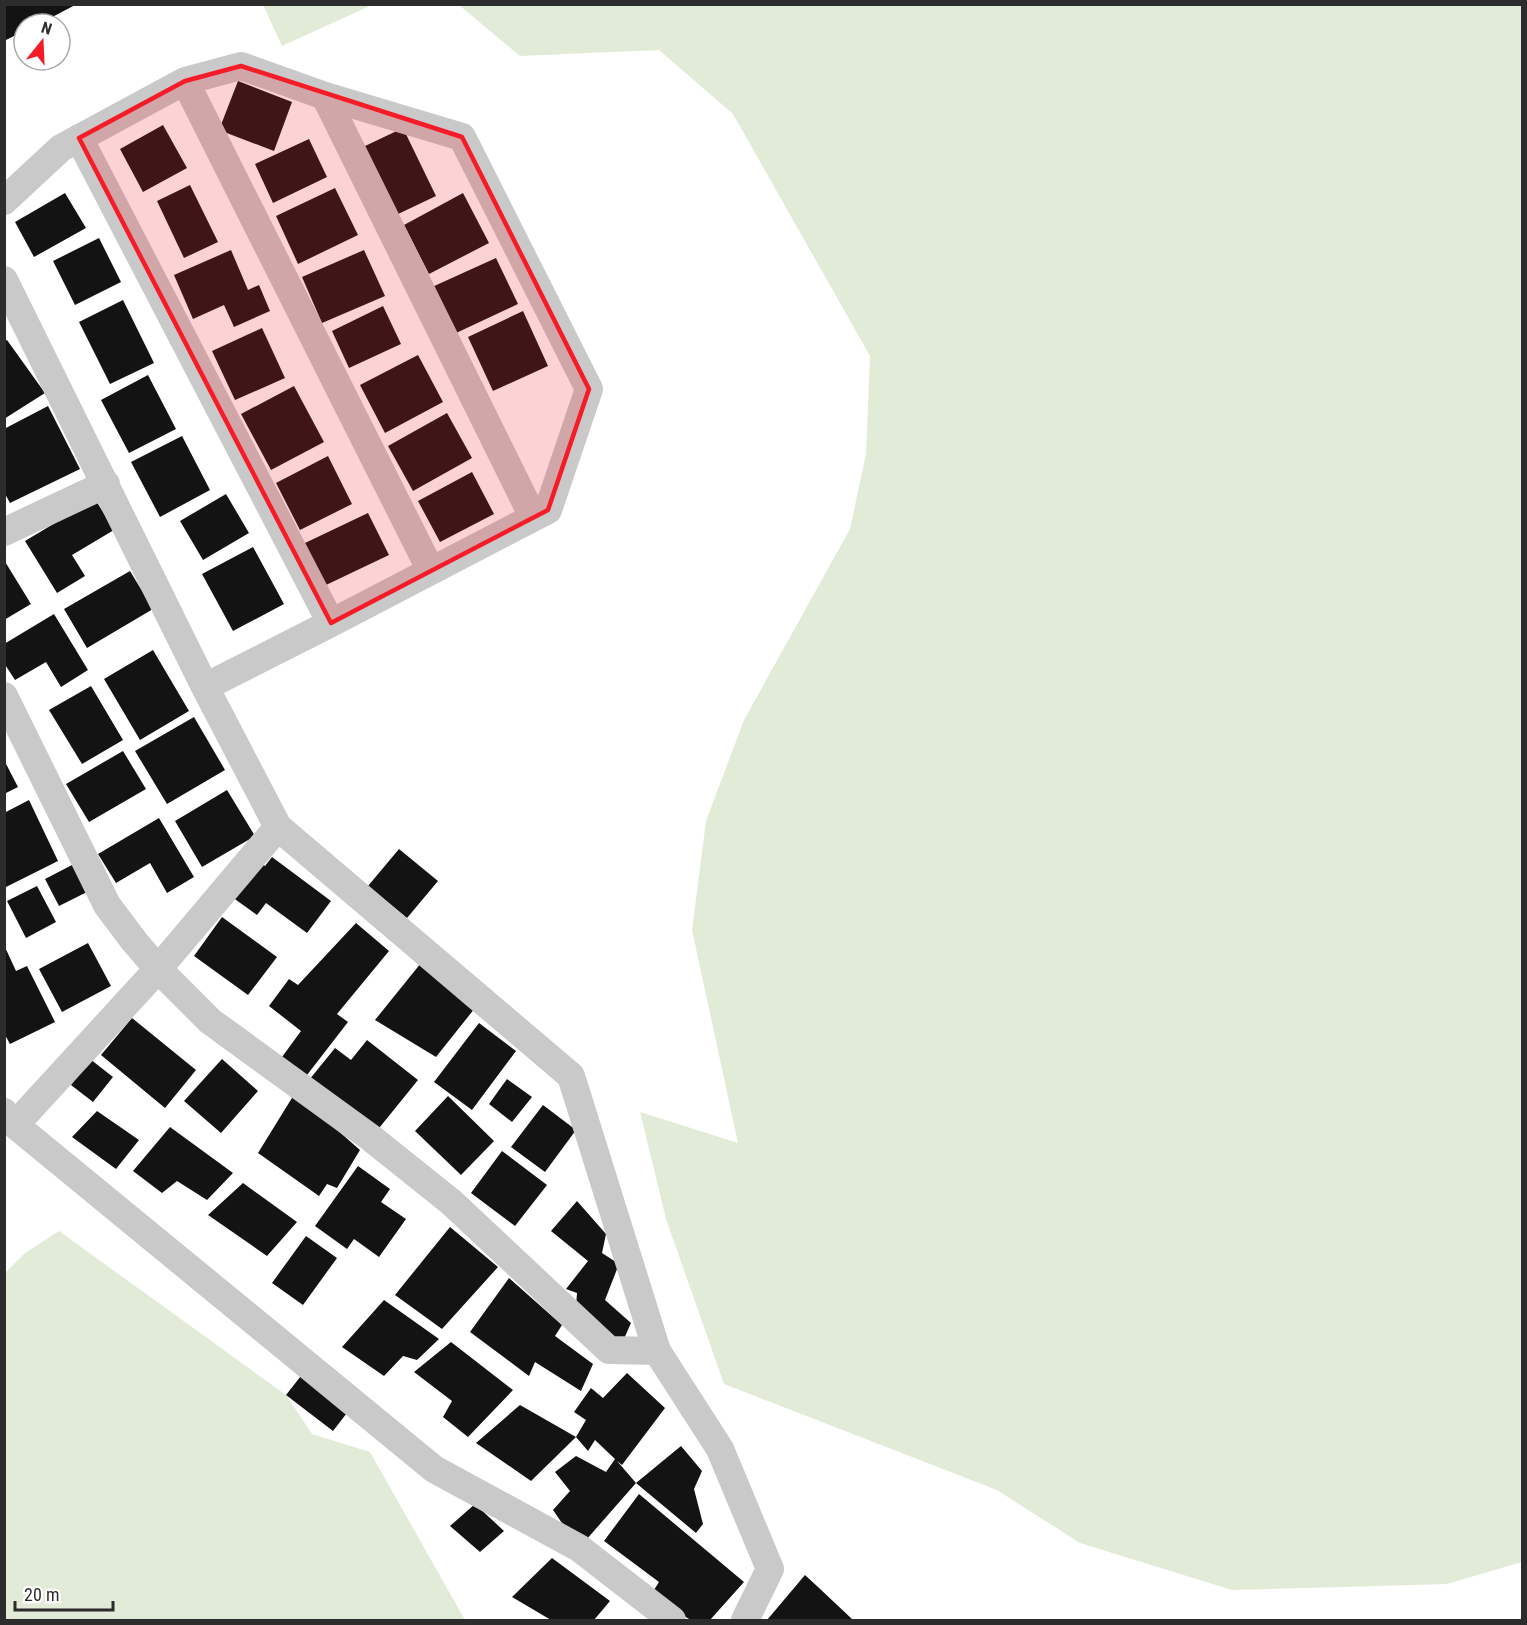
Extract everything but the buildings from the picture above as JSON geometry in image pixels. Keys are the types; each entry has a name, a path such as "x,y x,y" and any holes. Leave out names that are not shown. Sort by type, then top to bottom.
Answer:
{"street":[{"path":"4,201 61,148 185,81 241,66 324,96 462,137 589,389 548,510 205,687"},
{"path":"185,81 431,571"},
{"path":"324,96 533,518"},
{"path":"79,138 331,623"},
{"path":"4,280 205,687 278,827 571,1076 657,1351 720,1449 770,1569 746,1620"},
{"path":"4,532 106,484"},
{"path":"4,696 107,905 158,969 210,1021 371,1138 451,1202 609,1350 657,1351"},
{"path":"278,827 158,969 10,1118 434,1469 579,1548 672,1620"}],"highlighted area":[{"path":"241,66 462,137 589,389 548,510 331,623 79,138 185,81"}],"green space":[{"path":"263,5 372,5 282,46"},
{"path":"459,5 1522,5 1522,1562 1447,1584 1232,1590 1080,1543 997,1490 724,1384 666,1219 640,1112 738,1143 692,930 706,821 744,720 850,529 866,454 870,356 733,114 659,50 520,56"},
{"path":"59,1231 286,1395 312,1434 370,1452 465,1620 5,1620 4,1274 25,1253"}]}
